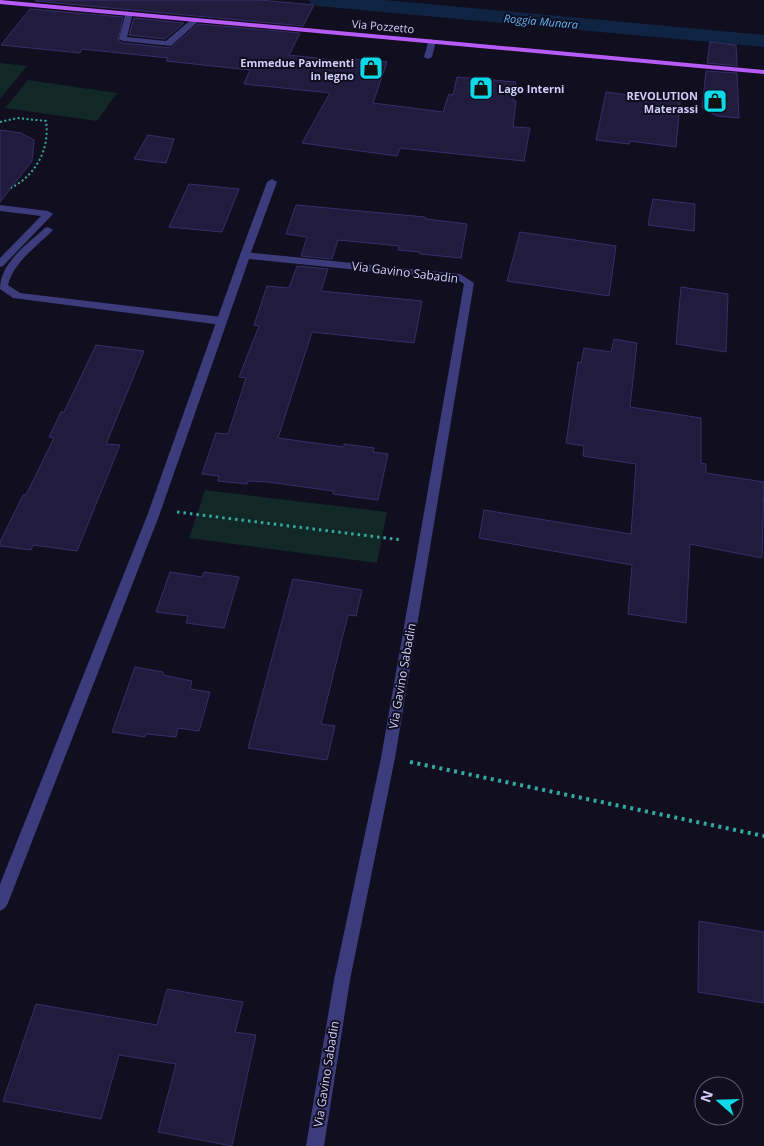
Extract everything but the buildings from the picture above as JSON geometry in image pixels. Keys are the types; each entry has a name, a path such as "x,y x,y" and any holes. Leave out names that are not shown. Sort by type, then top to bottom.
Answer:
{"main road":[{"name":"Via Pozzetto","path":"0,2 764,72"}],"street":[{"path":"129,14 123,39 168,44 196,20"},
{"path":"428,57 432,41"},
{"path":"0,903 153,516 272,182"},
{"path":"0,208 48,214 0,264"},
{"path":"48,230 3,280 3,286 17,296 222,321"},
{"name":"Via Gavino Sabadin","path":"245,255 460,277 469,283 388,758 342,980 314,1146"}],"path":[{"path":"0,122 15,117 25,118 46,121 48,128 47,140 39,161 18,186 5,188"},
{"path":"172,511 425,543"},
{"path":"388,758 764,836"}],"green space":[{"path":"0,63 27,66 0,99"},
{"path":"28,80 117,93 97,121 5,108"},
{"path":"205,490 387,512 377,563 189,538"}],"waterway":[{"name":"Roggia Munara","path":"318,0 764,41"}],"place":[{"name":"Emmedue Pavimenti in legno","path":"371,68"},
{"name":"Lago Interni","path":"481,88"},
{"name":"REVOLUTION Materassi","path":"715,101"}]}
